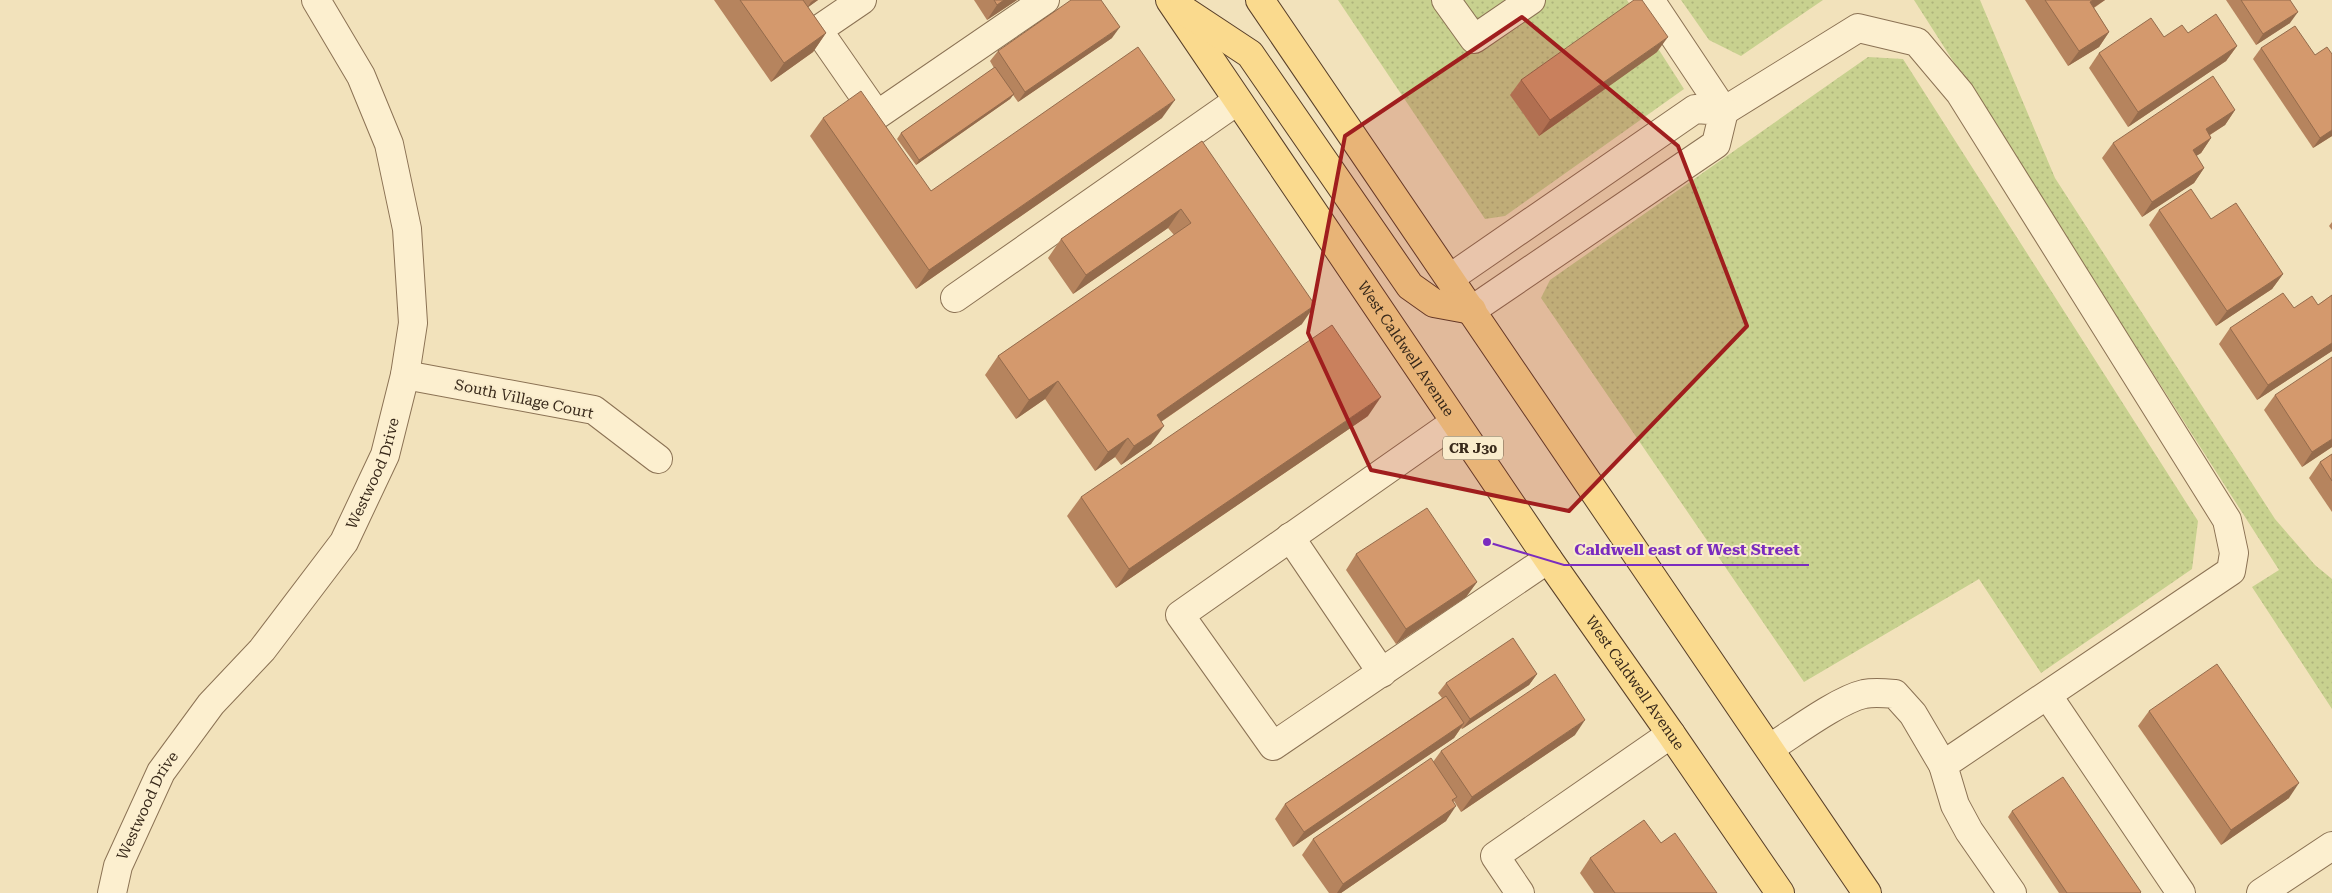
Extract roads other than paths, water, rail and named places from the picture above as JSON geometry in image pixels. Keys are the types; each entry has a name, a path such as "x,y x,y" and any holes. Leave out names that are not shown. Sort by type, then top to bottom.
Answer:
{"main road":[{"path":"1260,0 1867,893"},
{"path":"1171,1 1250,54 1410,286 1422,297 1434,303 1472,310"},
{"name":"West Caldwell Avenue","path":"1171,1 1455,422 1780,893"}],"street":[{"name":"Westwood Drive","path":"112,893 118,866 161,772 211,704 262,650 344,542 385,455 405,375 413,323 407,229 389,144 361,76 316,0"},
{"path":"862,0 818,30 877,115 1045,0"},
{"path":"1446,0 1474,39 1531,0"},
{"path":"1472,310 1716,144 1724,111 1650,0"},
{"path":"1450,278 1695,109 1724,111 1858,28 1917,42 1960,93 2227,520 2234,553 2231,571 1944,765"},
{"path":"955,298 1237,101"},
{"name":"South Village Court","path":"405,375 594,410 658,459"},
{"path":"1455,422 1180,615 1273,746 1548,558"},
{"path":"1290,538 1382,672"},
{"path":"1770,748 1847,700 1864,694 1880,692 1895,694 1913,714 1944,765 1955,805 1964,822 2012,893"},
{"path":"2048,696 2181,893"},
{"path":"1520,893 1495,856 1672,734"},
{"path":"2262,893 2332,846"}],"place":[{"name":"Caldwell east of West Street","path":"1487,542"}]}
